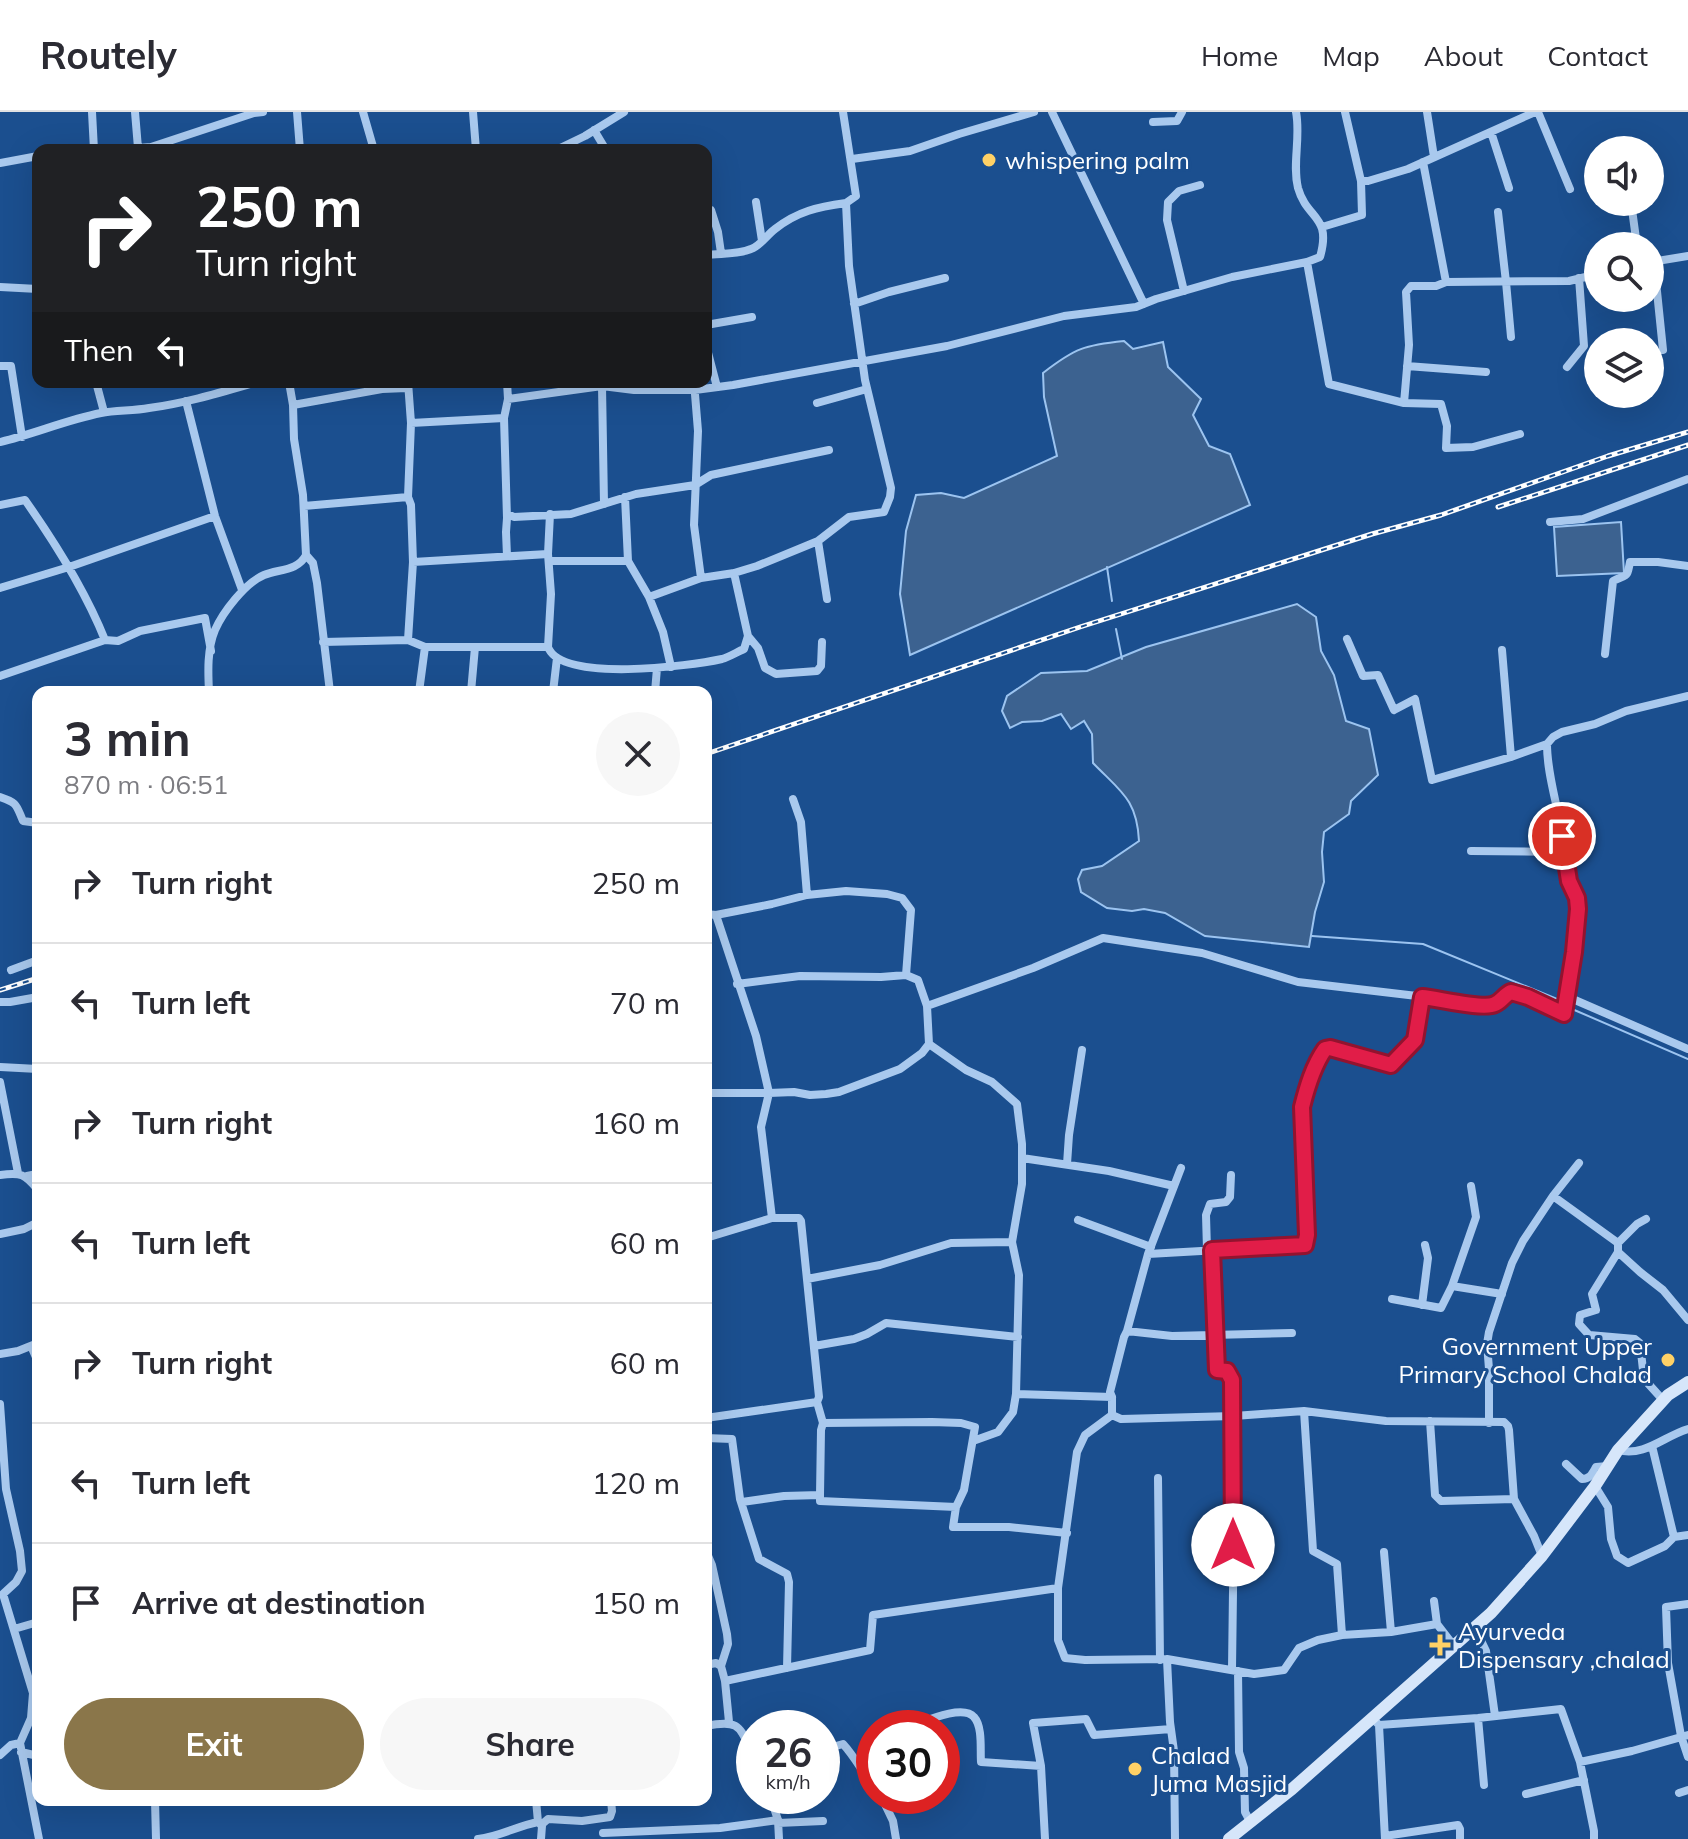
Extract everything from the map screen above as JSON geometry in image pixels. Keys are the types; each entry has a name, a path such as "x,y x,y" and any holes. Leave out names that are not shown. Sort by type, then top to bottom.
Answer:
{"main road":[{"path":"1229,1839 1247,1830 1376,1722 1491,1613 1542,1556 1618,1450 1668,1395 1688,1382"}],"street":[{"path":"92,112 94,144"},
{"path":"135,112 138,144"},
{"path":"160,144 263,112"},
{"path":"297,112 300,144"},
{"path":"363,112 372,144"},
{"path":"473,112 476,144"},
{"path":"567,144 624,112"},
{"path":"712,254 750,250 793,216 846,203 856,196 843,112"},
{"path":"852,159 910,151 1034,112"},
{"path":"1052,112 1144,304"},
{"path":"1153,122 1177,121 1182,112"},
{"path":"712,387 947,346 1064,316 1136,307 1232,277 1320,257 1325,240 1322,227 1301,197 1297,185 1296,112"},
{"path":"1322,227 1362,215 1361,181 1345,112"},
{"path":"1427,112 1434,157"},
{"path":"1361,181 1423,162 1536,112 1570,189"},
{"path":"594,130 602,144"},
{"path":"1491,132 1509,188"},
{"path":"0,163 32,157"},
{"path":"1423,162 1446,282"},
{"path":"1184,291 1167,220 1168,202 1179,191 1200,185"},
{"path":"756,202 762,241"},
{"path":"649,597 701,578 757,566 818,541 849,517 884,512 891,488 862,361 849,266 846,203"},
{"path":"1498,212 1511,337"},
{"path":"712,213 721,253"},
{"path":"1664,260 1688,256"},
{"path":"1307,262 1329,384 1404,403 1441,404 1447,426 1446,448 1473,447 1520,434"},
{"path":"1404,403 1409,345 1406,292 1411,286 1436,286 1446,282 1569,281 1584,277"},
{"path":"854,304 945,278"},
{"path":"1567,367 1584,346 1579,278"},
{"path":"0,287 32,289"},
{"path":"712,324 752,317"},
{"path":"0,366 11,366 22,437"},
{"path":"1407,366 1486,372"},
{"path":"712,368 717,387"},
{"path":"98,388 104,412"},
{"path":"0,442 104,412 151,408 235,388"},
{"path":"209,686 208,666 214,631 242,590 259,577 298,566 306,555 304,506 290,388"},
{"path":"293,405 388,388"},
{"path":"408,388 411,423 408,497 413,562 408,640"},
{"path":"507,388 504,418 507,556"},
{"path":"508,399 588,388"},
{"path":"602,388 604,504"},
{"path":"618,388 648,388"},
{"path":"694,388 698,431 694,525 701,578"},
{"path":"817,403 867,389"},
{"path":"186,401 215,516 242,590"},
{"path":"411,423 504,418"},
{"path":"507,518 508,514 514,517 571,514 625,497 695,485 711,475 829,450"},
{"path":"1550,522 1583,519 1688,479"},
{"path":"304,506 408,497"},
{"path":"625,497 628,561 649,597 663,632 671,667"},
{"path":"0,505 25,500 69,567 105,640"},
{"path":"550,514 548,647 557,658 580,667 642,670 671,667 725,659 744,649 748,636"},
{"path":"0,588 215,516"},
{"path":"818,541 827,599"},
{"path":"306,555 313,563 317,583 329,686"},
{"path":"413,562 507,556 628,561"},
{"path":"1605,654 1613,581 1628,574 1630,562 1688,566"},
{"path":"734,573 748,636 758,648 765,668 776,674 817,671 821,666 822,642"},
{"path":"0,676 105,640 118,641 140,631 205,618 211,651"},
{"path":"1347,639 1363,676 1378,675 1394,710 1415,699 1432,780 1547,744 1562,732 1595,724 1626,711 1688,696"},
{"path":"323,642 408,640 425,647 548,647"},
{"path":"420,686 425,647"},
{"path":"472,686 475,647"},
{"path":"1502,650 1511,757"},
{"path":"554,686 557,658"},
{"path":"656,686 657,668"},
{"path":"927,1006 1033,968 1103,938 1202,953 1298,982 1482,1006 1496,1004 1502,996 1511,992 1564,1014 1578,909 1577,898 1569,881 1549,776 1547,744"},
{"path":"0,797 20,808 23,821 32,822"},
{"path":"793,799 801,822 807,895"},
{"path":"1471,851 1564,852"},
{"path":"712,915 807,895 846,891 902,898 911,910 912,924 906,975"},
{"path":"712,918 756,1036 769,1093 761,1127 772,1218"},
{"path":"11,970 32,962"},
{"path":"712,1093 794,1092 810,1095 839,1092 900,1069 929,1044 927,1006 918,980 906,975 800,976 737,984"},
{"path":"1078,1220 1150,1250 1305,1245 1302,1107 1318,1058 1325,1049 1330,1048 1391,1065 1415,1040 1422,997"},
{"path":"1568,997 1688,1049"},
{"path":"0,1002 32,998"},
{"path":"929,1044 966,1070 992,1082 1017,1104 1022,1184 1012,1242 1019,1275 1016,1394 1013,1412 998,1432 973,1441"},
{"path":"1067,1164 1082,1050"},
{"path":"0,1067 32,1069"},
{"path":"0,1082 23,1175 32,1184"},
{"path":"1022,1158 1109,1171 1174,1186"},
{"path":"1489,1423 1487,1344 1502,1294 1518,1252 1553,1196 1579,1163"},
{"path":"1112,1415 1110,1392 1124,1337 1150,1250 1181,1168"},
{"path":"0,1175 32,1174"},
{"path":"1231,1175 1230,1197 1226,1202 1210,1204 1206,1215 1216,1315 1217,1370 1227,1371 1232,1380 1235,1670 1247,1830"},
{"path":"1392,1299 1441,1308 1476,1217 1471,1186"},
{"path":"1553,1196 1618,1247 1640,1272 1663,1290 1688,1320"},
{"path":"712,1236 772,1218 799,1218 801,1221 819,1397 817,1402 823,1423 820,1501 956,1507"},
{"path":"1646,1219 1637,1224 1618,1247 1592,1294 1596,1310 1580,1315 1579,1324 1589,1335 1635,1339 1640,1343 1644,1379 1663,1400"},
{"path":"0,1234 32,1225"},
{"path":"807,1279 880,1265 951,1243 1012,1242"},
{"path":"1422,1305 1428,1258 1425,1245"},
{"path":"1452,1286 1502,1294"},
{"path":"814,1346 854,1339 886,1323 1018,1337"},
{"path":"1127,1331 1172,1336 1292,1333"},
{"path":"0,1354 32,1346"},
{"path":"1016,1394 1112,1397"},
{"path":"712,1417 817,1402"},
{"path":"0,1404 6,1489 22,1571 16,1582 2,1595 32,1681"},
{"path":"1112,1415 1121,1419 1304,1411 1386,1421 1504,1422 1508,1426 1514,1499 1542,1556"},
{"path":"1304,1411 1313,1551 1337,1564 1342,1635"},
{"path":"1112,1415 1085,1435 1077,1452 1058,1588 1058,1640 1065,1658 1163,1660 1254,1674 1284,1670 1299,1648 1318,1640 1437,1624"},
{"path":"1430,1421 1435,1495 1441,1501 1514,1499"},
{"path":"823,1423 961,1423 975,1427 964,1490 956,1507 953,1527 1009,1527 1067,1533"},
{"path":"1618,1450 1635,1452 1688,1429"},
{"path":"712,1438 732,1439 742,1502 759,1559 787,1574 787,1668"},
{"path":"1652,1446 1674,1537"},
{"path":"1566,1464 1582,1479 1587,1479 1596,1467 1608,1466"},
{"path":"1158,1478 1163,1660 1171,1729 1175,1839"},
{"path":"1595,1486 1608,1507 1611,1539 1617,1556 1630,1562 1665,1546 1674,1537 1688,1535"},
{"path":"742,1502 820,1495"},
{"path":"1384,1552 1391,1632"},
{"path":"712,1565 727,1634 728,1644 721,1666 729,1722"},
{"path":"725,1681 870,1650 873,1615 1058,1588"},
{"path":"1434,1601 1437,1624 1454,1646"},
{"path":"1688,1604 1666,1607 1668,1663 1688,1757"},
{"path":"14,1629 32,1624"},
{"path":"1475,1628 1486,1651 1495,1716"},
{"path":"712,1664 721,1666"},
{"path":"1460,1839 1458,1825 1385,1838 1376,1722 1478,1718 1561,1709 1580,1762 1594,1839"},
{"path":"32,1713 21,1747 32,1803"},
{"path":"960,1713 975,1718 981,1762 1041,1766"},
{"path":"1478,1718 1484,1785"},
{"path":"1045,1839 1041,1766 1033,1723 1086,1719 1094,1735 1171,1729"},
{"path":"712,1725 729,1722 736,1726"},
{"path":"1580,1762 1685,1736"},
{"path":"840,1745 843,1744 856,1760"},
{"path":"0,1755 11,1745 32,1753"},
{"path":"1526,1794 1584,1780"},
{"path":"33,1806 39,1839"},
{"path":"155,1806 156,1839"},
{"path":"537,1806 541,1839"},
{"path":"478,1839 548,1819 582,1821 610,1817 612,1806"},
{"path":"776,1814 779,1839"},
{"path":"890,1814 896,1839"},
{"path":"603,1833 823,1821"}],"water":[{"path":"1124,341 1133,349 1163,342 1168,367 1201,399 1193,415 1209,446 1230,454 1250,505 910,655 900,594 906,531 916,495 941,493 964,498 1057,456 1044,397 1043,373 1081,349"},
{"path":"1621,522 1624,573 1557,576 1554,527"},
{"path":"1297,604 1316,617 1321,651 1334,675 1346,721 1369,729 1378,775 1351,801 1349,814 1324,832 1324,882 1309,947 1205,936 1165,913 1107,908 1081,892 1078,879 1082,870 1102,866 1139,841 1135,815 1119,789 1093,763 1092,734 1084,721 1071,729 1061,714 1042,721 1022,722 1010,728 1002,711 1007,696 1041,673 1087,671 1146,647"}],"waterway":[{"path":"1107,567 1112,601"},
{"path":"1116,629 1122,659"},
{"path":"1312,936 1423,944 1557,999"},
{"path":"1572,1009 1688,1059"}],"railway":[{"path":"712,752 1080,627 1441,515 1608,456 1688,432"},
{"path":"1498,507 1688,445"},
{"path":"0,990 32,980"}],"place":[{"name":"whispering palm","path":"989,160"},
{"name":"Government Upper Primary School Chalad","path":"1668,1360"},
{"name":"Ayurveda Dispensary ,chalad","path":"1440,1645"},
{"name":"Chalad Juma Masjid","path":"1135,1769"}],"route":[{"path":"1233,1545 1232,1380 1227,1371 1217,1370 1212,1250 1305,1245 1302,1107 1318,1058 1325,1049 1391,1065 1415,1040 1422,997 1482,1006 1496,1004 1502,996 1511,992 1564,1014 1578,909 1577,898 1569,881 1562,836"}]}
